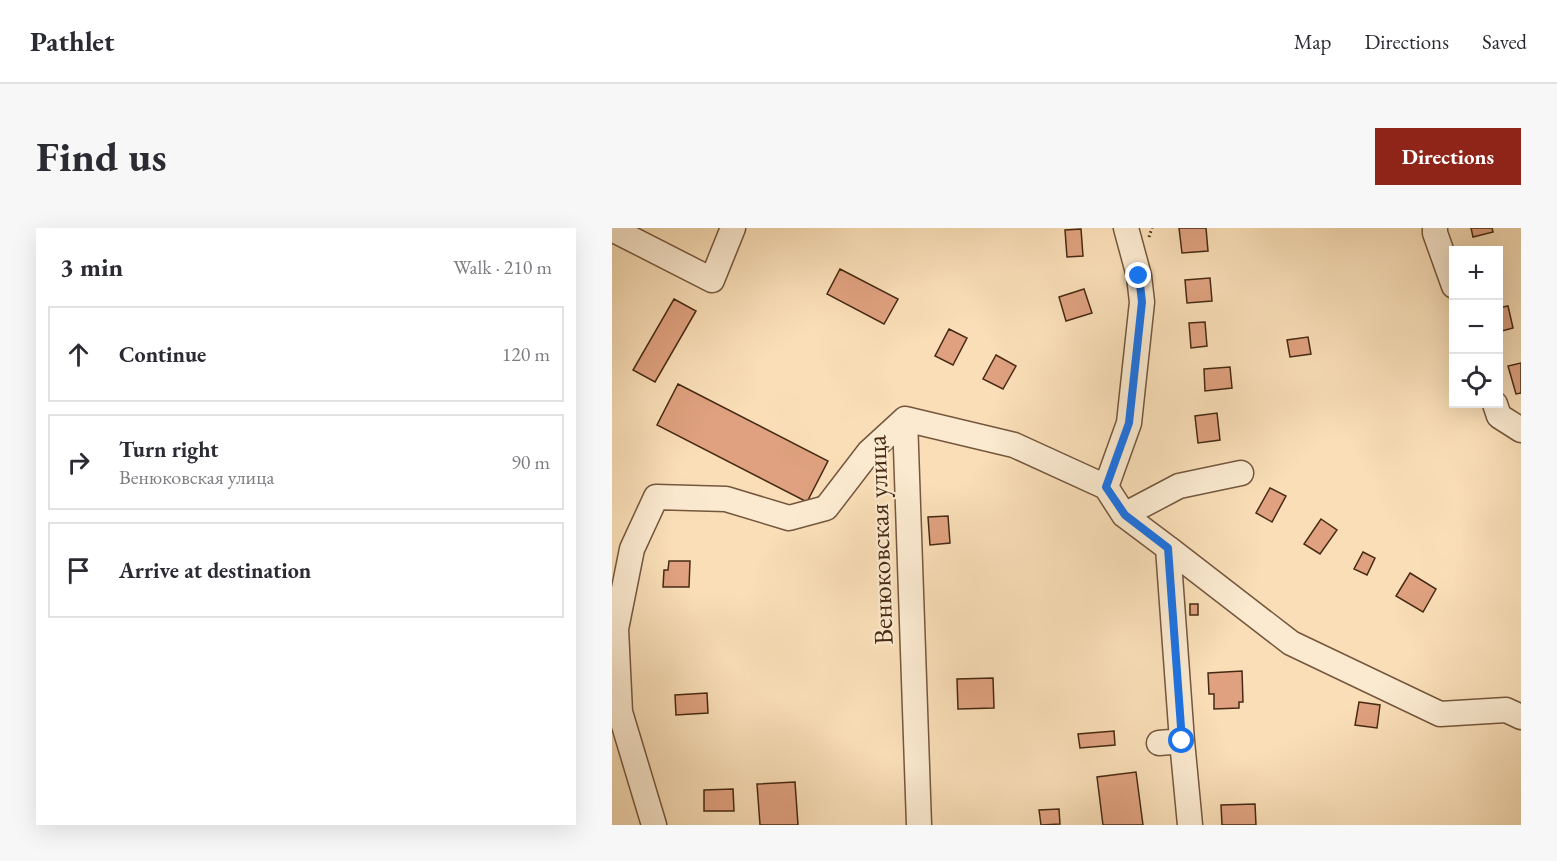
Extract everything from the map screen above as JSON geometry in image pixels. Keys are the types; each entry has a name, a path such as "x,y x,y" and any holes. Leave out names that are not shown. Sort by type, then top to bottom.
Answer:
{"street":[{"path":"612,229 712,280 733,228"},
{"path":"1106,487 1129,423 1142,302 1139,276 1126,228"},
{"path":"1435,228 1449,272"},
{"path":"1496,408 1499,416 1521,430"},
{"path":"906,419 1014,445 1106,487 1125,515 1291,643 1440,714 1506,710 1521,717"},
{"name":"Венюковская улица","path":"654,825 620,712 616,629 622,544 656,497 726,499 789,518 826,508 869,452 906,419"},
{"name":"Венюковская улица","path":"906,419 919,825"},
{"path":"1125,515 1179,486 1241,473"},
{"path":"1168,548 1171,742 1191,825"}],"building":[{"path":"1179,228 1206,228 1208,251 1182,253"},
{"path":"1471,228 1492,228 1493,232 1473,237"},
{"path":"1081,229 1083,256 1067,257 1065,230"},
{"path":"840,269 898,299 884,324 827,294"},
{"path":"1210,278 1212,301 1187,303 1185,280"},
{"path":"1084,289 1092,313 1066,321 1059,297"},
{"path":"674,299 696,311 655,382 633,370"},
{"path":"1508,306 1513,328 1503,331 1503,307"},
{"path":"1205,322 1207,346 1191,348 1189,323"},
{"path":"949,329 967,338 953,365 935,356"},
{"path":"1308,337 1311,354 1290,357 1287,340"},
{"path":"996,355 1016,366 1003,389 983,379"},
{"path":"1521,363 1521,393 1516,394 1508,366"},
{"path":"1230,367 1232,388 1205,391 1204,369"},
{"path":"678,384 828,461 807,502 657,425"},
{"path":"1217,413 1220,440 1198,443 1195,416"},
{"path":"1270,488 1286,496 1272,522 1256,513"},
{"path":"948,516 950,543 930,545 928,517"},
{"path":"1321,519 1337,530 1320,554 1304,544"},
{"path":"1363,552 1375,558 1367,575 1354,569"},
{"path":"669,561 690,561 689,587 663,587 664,570 668,570"},
{"path":"1410,573 1436,589 1423,612 1396,596"},
{"path":"1190,604 1198,604 1198,615 1190,615"},
{"path":"1242,671 1243,702 1239,702 1239,708 1214,709 1214,694 1209,694 1208,673"},
{"path":"993,678 994,708 958,709 957,679"},
{"path":"707,693 708,713 676,715 675,695"},
{"path":"1359,702 1380,705 1377,728 1355,725"},
{"path":"1114,731 1115,745 1080,748 1078,734"},
{"path":"1136,772 1143,825 1103,825 1097,777"},
{"path":"795,782 798,825 760,825 757,784"},
{"path":"733,789 734,811 704,811 704,790"},
{"path":"1255,804 1256,825 1222,825 1221,805"},
{"path":"1059,809 1060,824 1041,825 1039,810"}],"route":[{"path":"1139,276 1142,302 1129,423 1106,487 1125,515 1168,548 1182,741"}]}
